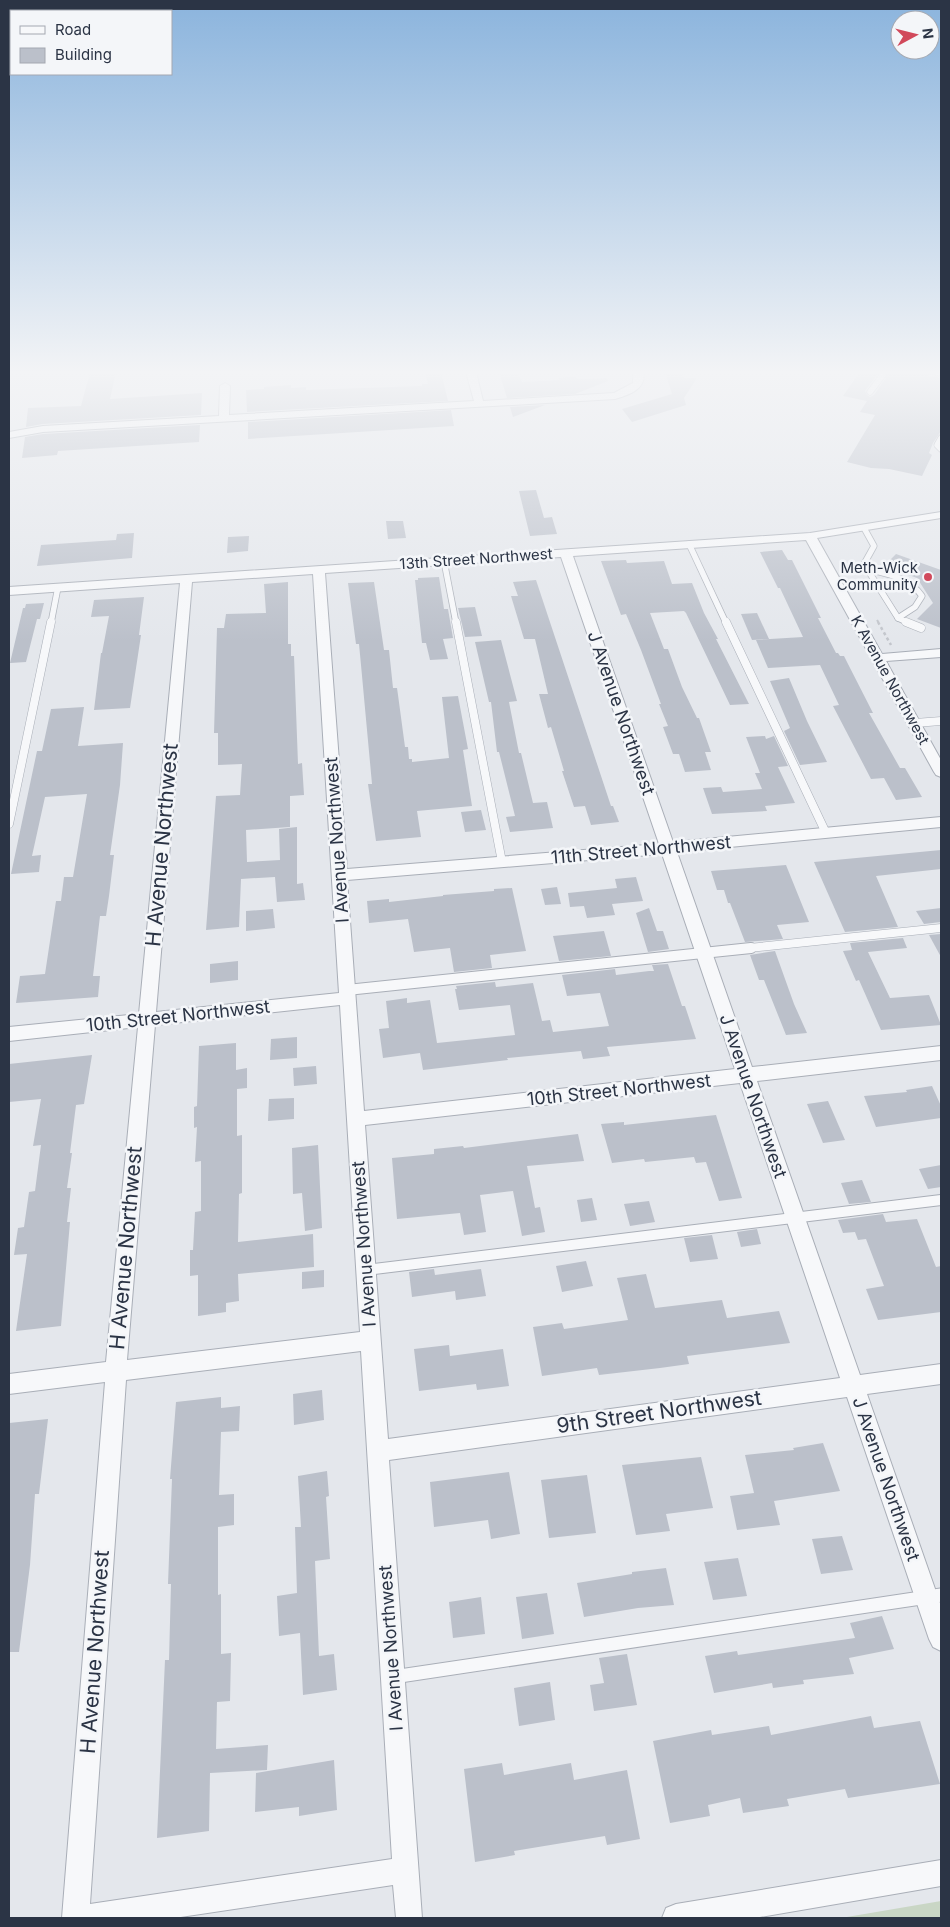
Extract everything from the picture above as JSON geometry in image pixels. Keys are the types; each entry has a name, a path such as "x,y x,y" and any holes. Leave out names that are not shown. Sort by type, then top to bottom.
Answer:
{"street":[{"name":"13th Street Northwest","path":"9,591 810,536 938,517"},
{"name":"K Avenue Northwest","path":"810,536 941,772"},
{"name":"J Avenue Northwest","path":"566,553 795,1218 854,1385 934,1596 941,1639"},
{"name":"I Avenue Northwest","path":"319,570 409,1918"},
{"name":"H Avenue Northwest","path":"75,1918 116,1371 186,579"},
{"path":"878,658 941,653"},
{"name":"11th Street Northwest","path":"340,875 668,848 941,822"},
{"name":"10th Street Northwest","path":"9,1034 347,994"},
{"name":"10th Street Northwest","path":"356,1119 941,1053"},
{"path":"9,1384 370,1340"},
{"name":"9th Street Northwest","path":"378,1451 941,1374"},
{"path":"85,1918 406,1870"},
{"path":"676,1918 941,1873"}],"lane":[{"path":"864,528 874,546 864,564 898,618 921,628"},
{"path":"689,544 826,833"},
{"path":"444,561 502,862"},
{"path":"867,569 904,580 917,588 922,596 919,603 911,611 898,618"},
{"path":"9,824 58,587"},
{"path":"915,723 941,721"},
{"path":"347,994 941,928"},
{"path":"366,1270 941,1200"},
{"path":"392,1677 934,1596"}],"green space":[{"path":"941,1901 941,1918 841,1918"}],"building":[{"path":"847,462 929,462 922,476"},
{"path":"536,490 544,518 552,517 557,534 530,536 519,491"},
{"path":"386,521 403,521 406,538 388,539"},
{"path":"134,533 132,558 37,566 41,545 116,540 117,534"},
{"path":"249,536 248,551 227,553 228,537"},
{"path":"782,550 788,560 792,560 836,653 844,656 873,713 869,713 900,768 905,768 922,797 896,800 884,778 871,779 833,706 839,705 820,665 768,668 756,640 803,637 780,588 778,588 760,552"},
{"path":"896,554 941,570 941,628 917,619 933,603 917,578 884,566"},
{"path":"626,560 627,563 664,561 672,584 692,583 704,613 718,639 716,639 749,704 730,705 684,611 650,613 664,649 668,649 682,687 697,718 699,718 711,752 705,752 711,770 685,772 679,754 673,754 663,727 668,726 641,650 626,614 621,615 601,561"},
{"path":"439,577 444,609 448,609 453,638 443,639 448,659 430,660 426,643 422,643 415,580 418,580 418,578"},
{"path":"536,580 611,806 613,806 619,822 591,825 585,806 574,807 562,771 564,771 551,727 548,728 539,694 548,694 535,639 524,639 511,596 518,596 513,582"},
{"path":"288,582 288,644 291,644 291,656 294,656 298,764 302,763 304,795 290,796 290,827 246,830 247,862 280,860 279,829 297,827 297,884 303,883 305,900 277,902 275,877 241,879 239,927 206,930 216,796 240,795 242,764 218,765 218,733 214,733 217,628 224,628 226,614 266,613 264,584"},
{"path":"374,582 384,650 389,650 393,688 397,688 405,747 408,747 409,759 412,759 412,762 449,758 442,697 458,696 468,749 463,750 472,806 417,811 421,837 376,841 368,784 372,784 359,644 356,644 348,583"},
{"path":"144,597 139,635 141,635 130,708 94,710 101,653 109,616 91,617 94,600"},
{"path":"44,603 40,619 37,619 26,662 10,663 23,608 25,608 26,604"},
{"path":"475,607 482,636 465,637 458,608"},
{"path":"757,613 769,639 752,640 741,614"},
{"path":"501,640 517,701 509,702 519,753 521,753 533,803 547,802 553,828 510,832 506,817 515,816 499,752 497,752 491,702 489,702 475,642"},
{"path":"789,678 827,762 800,765 784,731 790,728 770,681"},
{"path":"84,707 78,746 123,743 120,785 110,855 114,855 109,896 106,916 100,916 93,976 100,976 98,997 16,1003 20,976 45,974 56,901 61,901 64,877 73,877 87,794 45,797 32,856 41,855 39,872 11,874 37,751 42,751 51,709"},
{"path":"765,736 766,739 774,736 788,766 778,767 795,803 765,806 767,811 712,814 703,788 721,787 723,792 762,789 755,773 760,773 746,737"},
{"path":"481,810 486,830 465,832 461,812"},
{"path":"941,850 941,869 876,876 898,927 845,932 814,862"},
{"path":"786,865 809,922 777,925 783,939 745,942 724,890 717,890 711,871"},
{"path":"636,877 643,901 612,904 615,915 587,918 584,906 570,907 568,893 617,888 615,879"},
{"path":"557,887 561,904 545,905 541,889"},
{"path":"512,888 526,951 490,955 492,968 454,972 450,948 414,952 408,919 369,923 367,901 389,899 389,902"},
{"path":"649,908 657,931 663,931 669,949 648,952 636,913"},
{"path":"941,908 941,922 924,924 916,911"},
{"path":"273,909 275,928 246,931 246,911"},
{"path":"604,931 611,956 559,961 553,936"},
{"path":"941,934 941,957 929,935"},
{"path":"903,938 907,948 868,952 890,998 929,995 941,1025 881,1030 859,980 856,981 843,951 852,950 850,943"},
{"path":"775,951 794,1004 807,1033 786,1035 764,980 759,980 750,955"},
{"path":"238,961 238,980 210,983 210,964"},
{"path":"668,964 682,1006 685,1006 696,1039 607,1047 610,1056 583,1059 581,1051 507,1058 508,1060 423,1070 420,1053 383,1058 379,1029 389,1028 386,1001 407,998 407,1003 430,1000 437,1043 515,1035 510,1005 459,1010 456,986 495,982 496,987 533,983 542,1021 550,1020 553,1032 609,1026 600,993 567,996 562,975 615,969 616,975 654,971 652,965"},
{"path":"297,1037 297,1058 270,1060 271,1039"},
{"path":"236,1043 236,1070 247,1068 247,1088 237,1089 237,1136 242,1135 242,1193 239,1194 238,1242 313,1234 314,1267 238,1274 239,1301 226,1303 226,1312 198,1316 198,1275 190,1276 190,1250 193,1250 195,1212 201,1211 201,1161 195,1162 197,1127 194,1128 194,1107 197,1106 199,1046"},
{"path":"92,1055 84,1104 76,1105 70,1153 72,1153 67,1188 71,1188 67,1222 70,1222 61,1326 16,1331 27,1254 14,1255 18,1228 24,1227 29,1192 35,1191 41,1145 33,1146 41,1099 9,1102 9,1064"},
{"path":"316,1066 317,1084 294,1086 293,1068"},
{"path":"932,1086 941,1106 941,1118 876,1127 864,1096 907,1092 906,1090"},
{"path":"294,1098 294,1119 268,1121 269,1099"},
{"path":"828,1101 845,1140 823,1143 807,1104"},
{"path":"716,1115 742,1198 719,1201 706,1162 696,1163 694,1157 645,1162 644,1159 612,1163 601,1124 624,1122 624,1125"},
{"path":"578,1134 584,1161 527,1166 535,1208 540,1207 545,1232 522,1236 513,1191 480,1195 486,1232 464,1235 460,1213 397,1219 392,1158 434,1154 434,1149 463,1146 464,1148"},
{"path":"318,1145 322,1228 305,1231 302,1193 293,1194 292,1148"},
{"path":"941,1165 941,1187 928,1189 919,1169"},
{"path":"862,1180 871,1202 849,1204 841,1183"},
{"path":"592,1198 597,1220 581,1222 577,1200"},
{"path":"649,1201 655,1222 630,1226 624,1204"},
{"path":"883,1214 886,1222 917,1219 936,1267 941,1266 941,1312 878,1320 866,1289 884,1286 866,1239 858,1240 855,1232 843,1233 838,1220"},
{"path":"757,1229 761,1244 741,1247 737,1232"},
{"path":"712,1235 718,1259 690,1262 684,1238"},
{"path":"586,1261 593,1286 562,1292 556,1266"},
{"path":"434,1269 435,1275 481,1269 486,1296 456,1300 455,1291 412,1297 409,1272"},
{"path":"324,1270 324,1287 302,1289 302,1272"},
{"path":"646,1274 655,1308 722,1300 727,1318 779,1311 790,1343 687,1356 689,1364 660,1368 599,1375 597,1368 542,1376 533,1327 562,1323 564,1329 628,1320 617,1278"},
{"path":"449,1345 450,1356 503,1349 509,1386 477,1390 476,1384 419,1391 414,1349"},
{"path":"322,1390 324,1420 294,1425 293,1394"},
{"path":"221,1397 221,1408 240,1406 239,1431 221,1432 219,1495 234,1494 234,1525 218,1527 218,1595 221,1594 221,1654 231,1653 230,1701 217,1702 216,1749 268,1745 267,1770 210,1773 209,1831 157,1838 165,1660 169,1660 171,1584 168,1584 172,1479 170,1479 176,1402"},
{"path":"48,1419 39,1494 35,1494 30,1565 19,1652 9,1652 9,1423"},
{"path":"823,1443 840,1491 774,1501 780,1525 737,1530 730,1496 754,1493 745,1455 794,1450 793,1448"},
{"path":"701,1457 713,1508 666,1514 670,1531 636,1535 622,1465"},
{"path":"327,1471 329,1496 326,1497 330,1559 315,1561 319,1656 334,1654 337,1690 303,1695 300,1633 279,1636 277,1596 297,1593 295,1527 301,1527 298,1476"},
{"path":"509,1472 520,1534 491,1539 488,1520 434,1527 430,1482"},
{"path":"587,1475 596,1533 549,1538 541,1480"},
{"path":"842,1536 853,1570 821,1574 812,1539"},
{"path":"738,1558 747,1596 713,1600 704,1562"},
{"path":"666,1568 674,1605 638,1608 584,1617 577,1583 632,1574 632,1572"},
{"path":"547,1593 554,1634 522,1639 516,1597"},
{"path":"481,1597 485,1634 453,1638 449,1602"},
{"path":"882,1616 894,1649 849,1658 854,1674 803,1680 804,1684 773,1688 772,1683 714,1693 705,1656 737,1651 738,1655 855,1638 850,1623"},
{"path":"627,1654 637,1705 594,1711 590,1685 604,1683 599,1658"},
{"path":"550,1682 555,1720 519,1726 514,1688"},
{"path":"871,1716 874,1728 920,1721 940,1784 848,1798 845,1789 787,1799 789,1806 743,1813 740,1798 708,1805 710,1816 670,1823 653,1741 711,1730 712,1735 769,1726 771,1735"},
{"path":"334,1760 337,1810 299,1816 299,1807 255,1812 256,1773"},
{"path":"502,1763 504,1775 571,1763 574,1780 627,1770 640,1839 607,1845 605,1836 514,1851 515,1855 475,1862 464,1769"}],"place":[{"name":"Meth-Wick Community","path":"928,577"}]}
